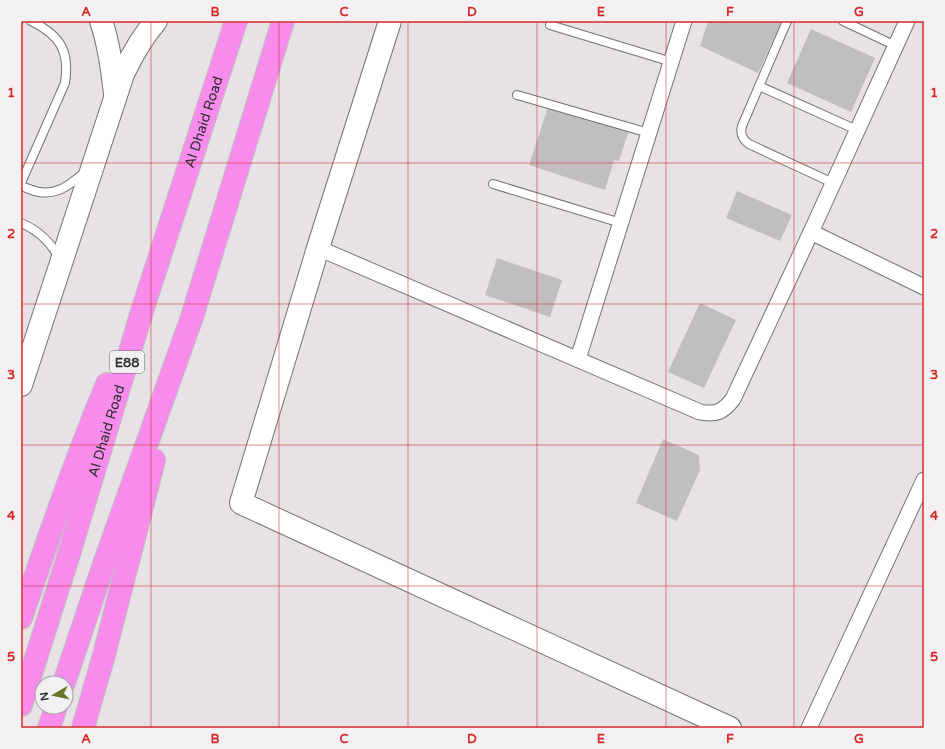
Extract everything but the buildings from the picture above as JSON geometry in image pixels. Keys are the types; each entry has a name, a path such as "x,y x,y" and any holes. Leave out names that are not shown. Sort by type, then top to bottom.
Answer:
{"highway":[{"name":"Al Dhaid Road","path":"21,704 69,554 144,305 236,21"},
{"path":"83,728 104,655 192,317 283,21"},
{"path":"21,618 64,492 88,429 115,366 144,305"},
{"path":"67,675 104,564 192,317"},
{"path":"49,728 53,715"}],"street":[{"path":"101,21 113,73 115,98"},
{"path":"21,385 123,74 134,50 156,21"},
{"path":"390,21 318,248 241,503 730,728"},
{"path":"578,359 684,21"},
{"path":"318,248 700,412 719,412 727,407 733,400 907,21"},
{"path":"811,232 924,287"},
{"path":"809,728 918,510 924,480"}],"lane":[{"path":"21,183 65,83 67,70 66,58 54,35 44,27 31,21"},
{"path":"787,21 742,126 741,134 749,144 833,183"},
{"path":"843,21 896,46"},
{"path":"550,24 672,62"},
{"path":"759,86 857,130"},
{"path":"517,95 649,133"},
{"path":"21,186 39,192 53,192 66,187 93,166"},
{"path":"493,184 621,223"},
{"path":"21,223 27,225 47,241 55,250 61,262"}]}
